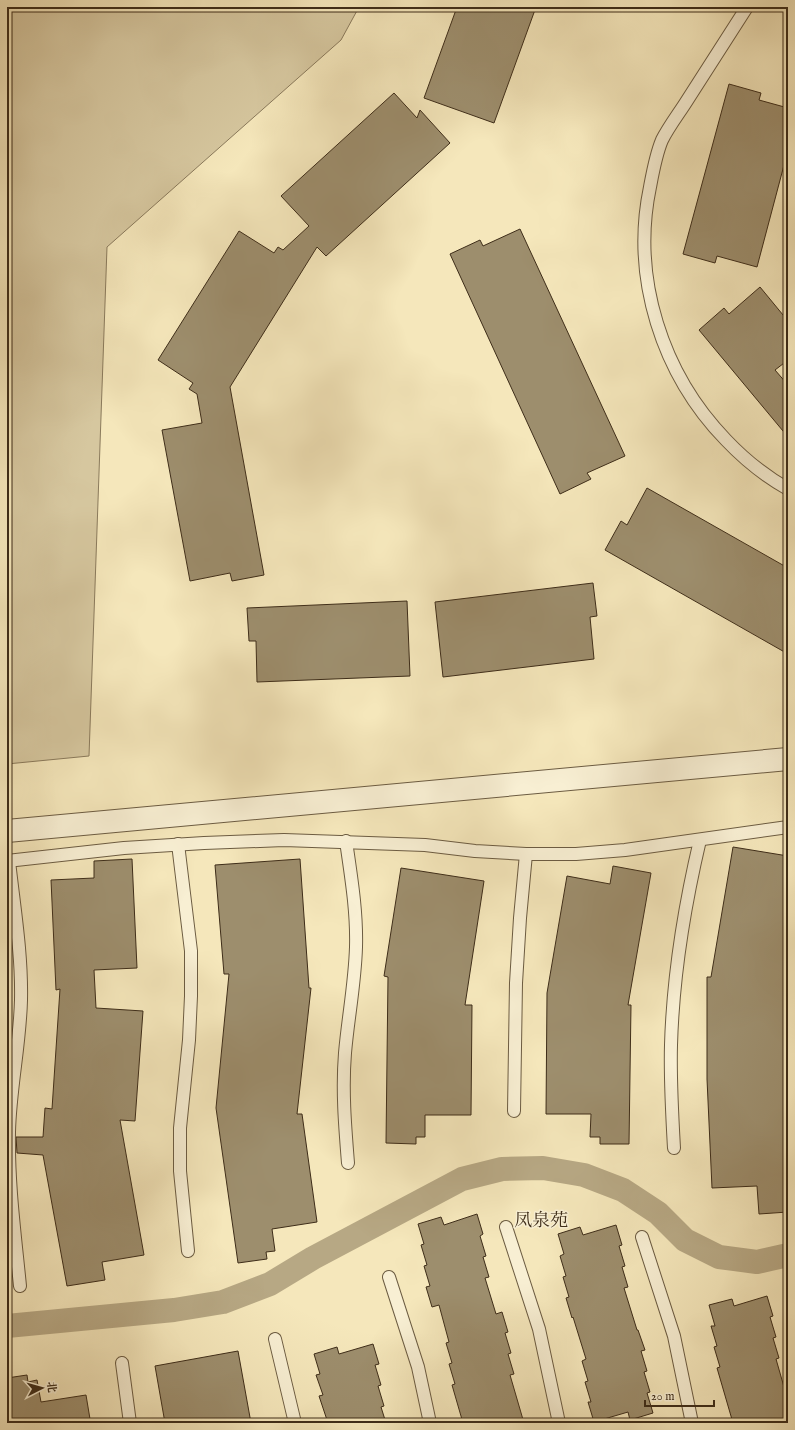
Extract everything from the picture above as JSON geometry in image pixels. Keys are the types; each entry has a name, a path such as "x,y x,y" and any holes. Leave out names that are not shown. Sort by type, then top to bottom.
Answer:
{"street":[{"path":"7,831 788,759"}],"lane":[{"path":"747,7 662,140 653,169 647,199 644,230 645,261 649,292 656,322 666,351 696,404 714,428 735,450 758,469 788,488"},
{"path":"20,1286 9,1175 9,1132 21,1000 20,955 8,861 124,848 178,844 284,840 425,845 476,851 526,854 576,854 625,850 788,827"},
{"path":"674,1148 671,1089 671,1044 674,993 688,890 700,840"},
{"path":"346,841 354,894 356,947 352,1000 345,1054 343,1108 348,1163"},
{"path":"178,844 191,951 189,1033 180,1128 180,1171 188,1251"},
{"path":"514,1111 516,983 526,854"},
{"path":"506,1228 539,1329 559,1423"},
{"path":"642,1237 674,1336 692,1423"},
{"path":"389,1277 418,1367 430,1423"},
{"path":"275,1339 295,1423"},
{"path":"122,1363 130,1423"}],"shaded area":[{"path":"7,7 359,7 341,40 107,247 89,756 7,764"}],"building":[{"path":"457,7 536,7 494,123 424,98"},
{"path":"729,84 761,93 759,100 788,108 788,150 757,267 717,256 715,263 683,254"},
{"path":"394,93 417,118 420,110 450,143 326,256 317,247 230,387 264,575 232,581 230,573 190,581 162,430 202,423 197,394 189,389 193,383 158,360 239,231 274,253 278,247 283,250 309,226 281,196"},
{"path":"520,229 625,456 587,473 591,479 560,494 450,254 480,240 483,246"},
{"path":"760,287 788,321 788,360 775,370 788,385 788,437 699,330 724,308 729,314"},
{"path":"647,488 788,568 788,654 605,550 621,521 627,525"},
{"path":"593,583 597,616 590,617 594,659 443,677 435,602"},
{"path":"407,601 410,676 257,682 256,641 249,641 247,608"},
{"path":"733,847 788,856 788,1212 759,1214 757,1186 712,1188 707,1079 707,977 711,977"},
{"path":"132,859 137,968 94,970 96,1008 143,1011 135,1121 120,1120 144,1255 102,1262 105,1280 67,1286 43,1155 17,1153 16,1137 43,1137 45,1108 52,1109 60,989 56,990 51,880 94,878 94,861"},
{"path":"300,859 309,988 311,988 297,1114 302,1114 317,1222 272,1229 275,1251 266,1252 267,1259 238,1263 216,1108 229,974 224,974 215,865"},
{"path":"613,866 651,873 628,1005 631,1005 629,1144 600,1144 600,1137 590,1137 591,1114 546,1114 547,993 567,876 610,884"},
{"path":"401,868 484,881 465,1005 472,1005 471,1115 425,1115 425,1137 416,1137 416,1144 386,1143 388,977 384,976"},
{"path":"477,1214 483,1234 480,1236 486,1256 483,1257 489,1277 485,1278 496,1314 502,1312 508,1332 505,1333 511,1353 508,1354 514,1374 510,1375 524,1423 463,1423 452,1385 455,1384 449,1364 452,1363 446,1343 449,1342 439,1305 432,1307 426,1287 430,1286 424,1266 427,1265 421,1245 424,1244 418,1224 441,1217 444,1225"},
{"path":"616,1225 622,1245 619,1246 625,1266 622,1267 628,1287 624,1288 645,1350 641,1351 647,1371 644,1372 650,1392 647,1393 653,1413 630,1420 628,1412 594,1422 588,1402 591,1402 585,1382 588,1381 582,1361 586,1359 566,1298 569,1297 563,1277 566,1276 560,1256 564,1254 558,1234 580,1227 583,1235"},
{"path":"767,1296 773,1316 770,1317 776,1337 773,1338 779,1358 776,1359 788,1401 788,1423 733,1423 717,1368 720,1367 714,1347 717,1346 711,1326 715,1326 709,1305 732,1299 734,1306"},
{"path":"373,1344 379,1364 375,1365 381,1385 378,1386 384,1406 381,1407 386,1423 328,1423 319,1396 323,1395 316,1375 320,1374 314,1354 337,1347 339,1354"},
{"path":"238,1351 251,1423 165,1423 155,1366"},
{"path":"27,1375 28,1382 37,1380 41,1402 86,1395 90,1419 64,1423 7,1423 7,1378"}],"waterway":[{"path":"7,1326 174,1310 223,1302 270,1284 313,1258 462,1179 502,1169 543,1168 584,1175 623,1190 658,1213 685,1240 719,1257 757,1262 788,1255"}],"district":[{"name":"凤泉苑","path":"541,1221"}]}
